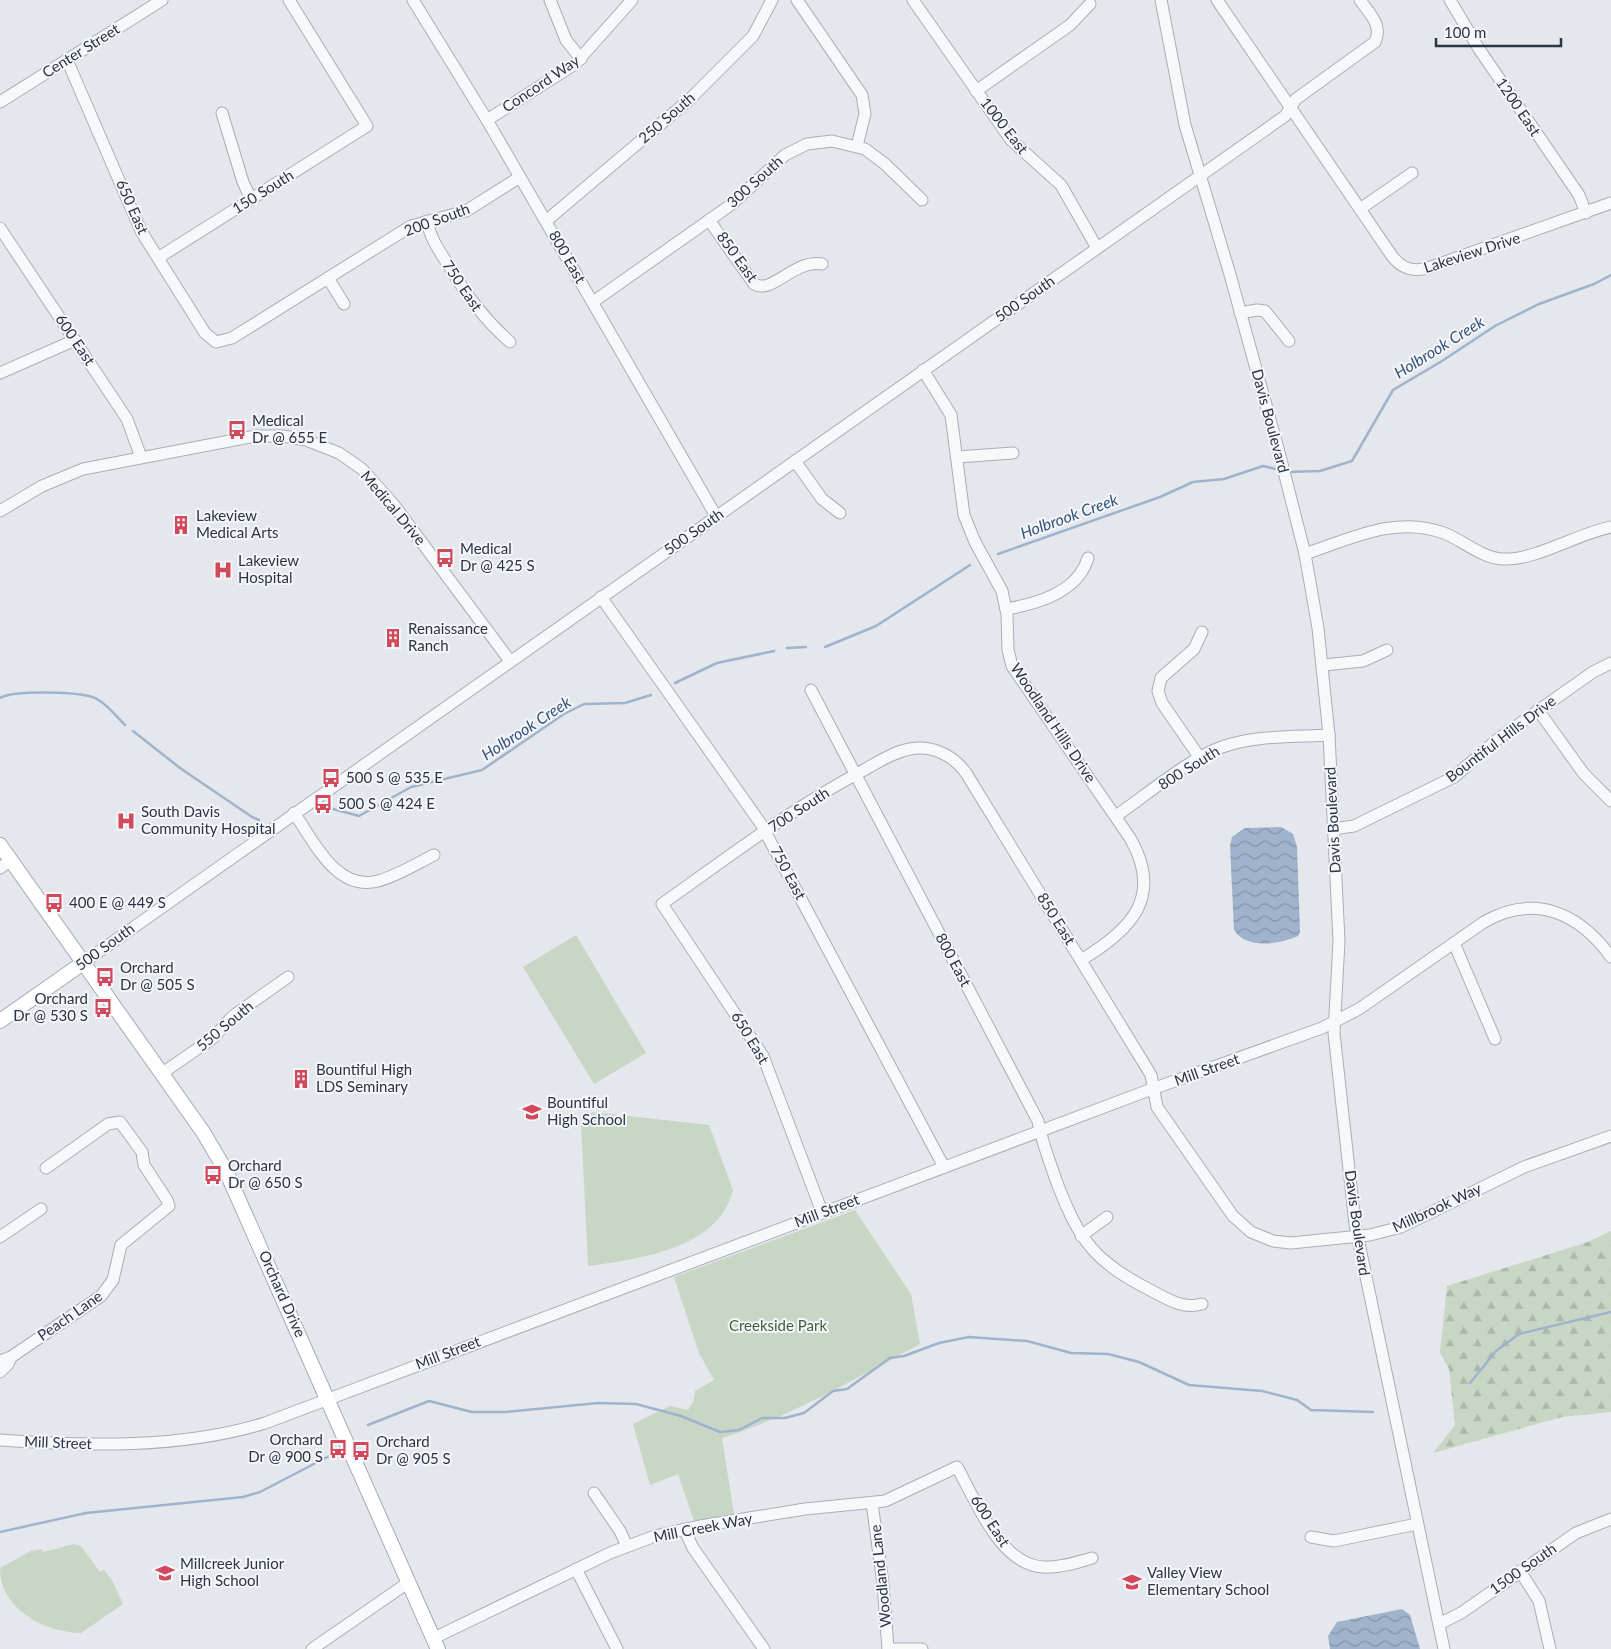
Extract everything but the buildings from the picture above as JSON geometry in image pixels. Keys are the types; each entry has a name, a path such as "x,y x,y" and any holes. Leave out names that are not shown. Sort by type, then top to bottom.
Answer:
{"main road":[{"name":"Orchard Drive","path":"0,845 6,864 83,963 203,1132 226,1171 436,1643"},
{"name":"500 South","path":"0,1021 83,963"}],"street":[{"name":"Center Street","path":"0,102 162,0"},
{"name":"150 South","path":"158,258 367,126 288,0"},
{"name":"800 East","path":"413,0 487,120 716,516"},
{"path":"550,0 566,40 581,59"},
{"name":"Concord Way","path":"487,120 564,73 581,59 632,0"},
{"name":"250 South","path":"546,221 689,100 753,36 772,0"},
{"path":"797,0 862,95 866,114 857,146"},
{"name":"1000 East","path":"913,0 1015,145 1061,185 1097,248"},
{"name":"Davis Boulevard","path":"1161,0 1185,124 1262,389 1289,492 1304,554 1324,665 1339,958 1334,1023 1357,1236 1444,1649"},
{"name":"Lakeview Drive","path":"1217,0 1395,260 1406,268 1417,270 1455,260 1611,203"},
{"name":"500 South","path":"83,963 1285,116 1296,99 1370,47 1378,34 1375,22 1360,0"},
{"name":"1200 East","path":"1450,0 1478,49 1578,196 1586,213"},
{"path":"976,91 1070,25 1090,4"},
{"name":"650 East","path":"67,60 75,74 141,231 205,333 216,342"},
{"path":"222,112 243,182 251,199"},
{"name":"300 South","path":"593,302 739,198 785,155 799,147 823,141 857,146 879,158 922,200"},
{"path":"1360,209 1412,173"},
{"name":"200 South","path":"216,342 232,338 411,226 466,211 520,177"},
{"name":"850 East","path":"709,220 754,284 759,287 768,286 805,264 822,264"},
{"name":"750 East","path":"427,221 432,240 470,301 486,320 510,342"},
{"name":"600 East","path":"0,228 127,419 141,457"},
{"path":"328,278 344,304"},
{"path":"1240,313 1257,310 1265,311 1290,341"},
{"path":"0,373 74,340"},
{"name":"Woodland Hills Drive","path":"923,370 951,415 962,501 968,525 998,582 1006,609 1008,650 1016,673 1116,816 1135,846 1142,864 1143,883 1140,901 1134,915 1120,934 1082,960"},
{"name":"Medical Drive","path":"0,512 60,477 95,466 248,437 270,435 306,440 339,453 362,469 382,490 510,661"},
{"path":"957,457 1013,452"},
{"path":"795,461 822,499 840,513"},
{"path":"1304,554 1377,530 1408,525 1443,532 1493,558 1512,558 1532,554 1582,534 1611,527"},
{"path":"1006,609 1037,603 1050,597 1080,574 1088,558"},
{"name":"750 East","path":"601,597 766,831 944,1167"},
{"path":"1200,758 1162,703 1158,691 1161,678 1165,672 1194,650 1202,632"},
{"path":"1324,665 1362,660 1387,650"},
{"name":"Bountiful Hills Drive","path":"1333,829 1354,826 1447,781 1538,710 1593,672 1611,663"},
{"name":"800 East","path":"811,690 1038,1121 1042,1142 1069,1214 1081,1236 1099,1258 1126,1278 1184,1306 1202,1304"},
{"path":"1538,710 1584,774 1611,801"},
{"name":"800 South","path":"1116,816 1200,758 1221,748 1249,740 1329,735"},
{"name":"700 South","path":"662,904 813,798 894,754 911,749 930,749 948,756"},
{"name":"850 East","path":"948,756 966,773 1082,960 1151,1075 1153,1089"},
{"path":"294,813 333,868 350,879 363,882 377,881 434,855"},
{"name":"650 East","path":"662,904 763,1056 822,1212"},
{"name":"Mill Street","path":"0,1440 95,1445 164,1441 250,1428 822,1212 1334,1023 1497,915 1538,909 1551,911 1576,921 1594,936 1611,957"},
{"path":"1454,943 1495,1040"},
{"name":"550 South","path":"161,1074 213,1038 233,1016 288,978"},
{"name":"Millbrook Way","path":"1153,1089 1157,1106 1233,1216 1251,1232 1281,1243 1381,1233 1401,1227 1524,1167 1611,1136"},
{"name":"Peach Lane","path":"0,1372 8,1364 5,1359 102,1296 114,1280 121,1245 169,1206 144,1165 142,1152 120,1122 108,1124 46,1168"},
{"path":"0,1237 41,1209"},
{"path":"1081,1236 1107,1217"},
{"name":"600 East","path":"957,1467 993,1531 1018,1559 1030,1565 1043,1567 1092,1558"},
{"name":"Mill Creek Way","path":"436,1643 576,1569 627,1546 655,1536 684,1529 806,1509 872,1503 899,1496 957,1467"},
{"path":"594,1493 627,1546"},
{"name":"Woodland Lane","path":"872,1503 883,1584 888,1649"},
{"name":"1500 South","path":"1439,1624 1461,1613 1576,1534 1611,1519"},
{"path":"1311,1537 1334,1541 1417,1524"},
{"path":"684,1529 693,1548 764,1649"},
{"path":"576,1569 617,1649"},
{"path":"1520,1571 1539,1601 1550,1649"},
{"path":"312,1649 409,1582"},
{"path":"888,1649 922,1649"}],"green space":[{"path":"576,935 646,1053 594,1084 523,967"},
{"path":"593,1112 709,1125 733,1190 725,1210 711,1226 694,1238 674,1248 630,1259 588,1266 581,1122"},
{"name":"Creekside Park","path":"855,1210 911,1294 920,1344 799,1408 722,1438 734,1514 694,1521 678,1474 650,1485 633,1424 670,1406 688,1410 694,1400 695,1391 714,1380 699,1353 674,1277"},
{"path":"1611,1231 1611,1412 1562,1417 1433,1453 1455,1425 1449,1369 1440,1353 1447,1286 1588,1242"},
{"path":"74,1544 81,1546 100,1572 104,1570 112,1580 123,1604 81,1633 53,1628 39,1623 27,1615 7,1595 2,1583 0,1568 31,1551 42,1549 43,1552"}],"water":[{"path":"1281,827 1293,834 1297,847 1300,932 1298,936 1282,941 1264,944 1255,943 1240,936 1234,930 1230,846 1232,837 1245,828"},
{"path":"1402,1609 1410,1615 1420,1649 1330,1649 1328,1636 1337,1622"}],"waterway":[{"name":"Holbrook Creek","path":"1287,472 1320,471 1352,461 1393,390 1495,326 1539,304 1594,284 1611,275"},
{"name":"Holbrook Creek","path":"998,554 1160,497 1193,482 1224,479 1263,466 1280,470"},
{"name":"Holbrook Creek","path":"825,647 876,626 970,565"},
{"path":"787,648 806,647"},
{"name":"Holbrook Creek","path":"675,683 717,663 774,651"},
{"name":"Holbrook Creek","path":"0,698 7,695 30,693 89,696 104,704 125,725"},
{"name":"Holbrook Creek","path":"333,809 359,816 411,787 482,770 564,714 584,704 625,703 651,695"},
{"name":"Holbrook Creek","path":"133,731 180,768 259,820"},
{"path":"1470,1383 1496,1351 1519,1334 1611,1312"},
{"path":"368,1425 429,1401 472,1412 506,1412 598,1403 636,1404 681,1416 720,1432 739,1430 762,1418 785,1418 804,1413 833,1391 847,1389 890,1358 904,1356 939,1343 969,1337 1027,1341 1071,1353 1108,1354 1139,1362 1189,1385 1262,1391 1297,1400 1311,1410 1373,1412"},
{"path":"0,1532 86,1513 243,1497 260,1492 335,1453"}],"place":[{"name":"Medical Dr @ 655 E","path":"237,430"},
{"name":"Lakeview Medical Arts","path":"181,525"},
{"name":"Medical Dr @ 425 S","path":"445,558"},
{"name":"Lakeview Hospital","path":"223,570"},
{"name":"Renaissance Ranch","path":"393,638"},
{"name":"500 S @ 535 E","path":"331,778"},
{"name":"500 S @ 424 E","path":"323,804"},
{"name":"South Davis Community Hospital","path":"126,821"},
{"name":"400 E @ 449 S","path":"54,903"},
{"name":"Orchard Dr @ 505 S","path":"105,977"},
{"name":"Orchard Dr @ 530 S","path":"103,1008"},
{"name":"Bountiful High LDS Seminary","path":"301,1079"},
{"name":"Bountiful High School","path":"532,1112"},
{"name":"Orchard Dr @ 650 S","path":"213,1175"},
{"name":"Orchard Dr @ 900 S","path":"338,1449"},
{"name":"Orchard Dr @ 905 S","path":"361,1451"},
{"name":"Millcreek Junior High School","path":"165,1573"},
{"name":"Valley View Elementary School","path":"1132,1582"}]}
